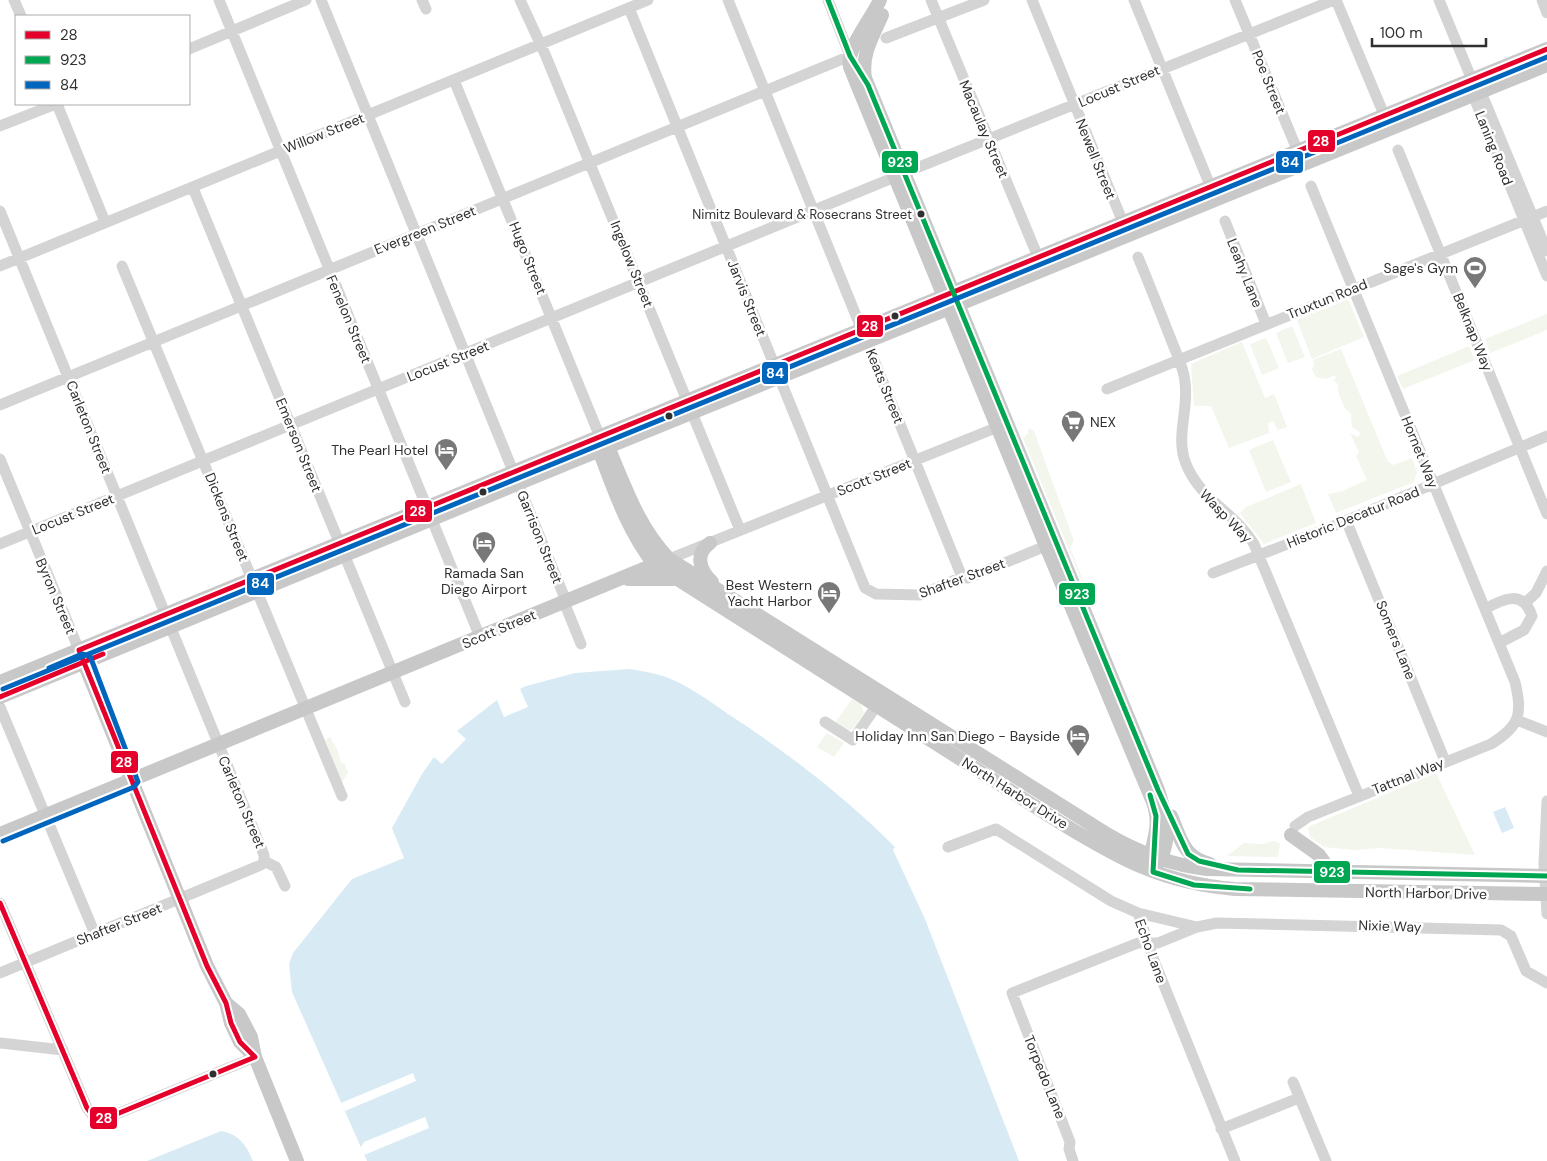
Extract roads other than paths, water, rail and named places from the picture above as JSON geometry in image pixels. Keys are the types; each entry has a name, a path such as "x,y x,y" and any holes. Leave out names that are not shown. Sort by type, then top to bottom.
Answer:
{"main road":[{"path":"880,0 850,56 850,64 856,82 899,175 1051,543 1153,802 1158,828 1153,872"},
{"path":"888,0 866,51 864,67 868,85 899,175"},
{"path":"0,682 81,656 778,372 1213,194 1300,157 1384,116 1547,49"},
{"path":"850,56 868,85"},
{"path":"1300,157 1390,129 1547,64"},
{"path":"951,300 1038,257 1125,229"},
{"path":"951,300 998,427 1188,854 1199,861 1227,869"},
{"name":"North Harbor Drive","path":"602,443 611,454 637,516 669,559 722,591 1102,848 1153,872 1194,885 1236,889 1546,894"},
{"name":"North Harbor Drive","path":"602,443 602,458 627,519 638,541 654,564 1106,833 1156,857 1191,867 1227,869 1546,876"},
{"path":"710,543 701,553 700,564 709,579 722,591"},
{"name":"Scott Street","path":"0,834 219,746 669,559"},
{"path":"612,582 642,578 678,580"},
{"path":"0,697 81,656"},
{"path":"81,656 207,966 226,1003 231,1023 240,1042 255,1057 297,1161"},
{"path":"1156,857 1167,842 1168,827 1158,790"},
{"path":"1293,831 1319,855 1331,872"}],"street":[{"path":"14,0 21,15"},
{"name":"Fenelon Street","path":"219,0 328,270 480,637"},
{"path":"190,49 306,0"},
{"name":"Garrison Street","path":"321,0 584,642"},
{"name":"Ingelow Street","path":"520,0 541,45 640,283 740,530"},
{"name":"Willow Street","path":"0,266 648,0"},
{"name":"Keats Street","path":"728,0 962,576"},
{"path":"828,0 850,56"},
{"name":"Macaulay Street","path":"931,0 1038,257"},
{"path":"886,38 984,0"},
{"name":"Newell Street","path":"1032,0 1125,229"},
{"path":"1134,0 1213,194"},
{"name":"Poe Street","path":"1235,0 1300,157"},
{"path":"1335,0 1390,129"},
{"name":"Locust Street","path":"0,544 292,426 813,210 1335,0"},
{"name":"Laning Road","path":"1439,0 1528,218 1547,276"},
{"path":"1542,0 1547,13"},
{"name":"Jarvis Street","path":"629,8 865,588"},
{"name":"Evergreen Street","path":"0,405 850,56"},
{"name":"Hugo Street","path":"454,80 602,443"},
{"path":"0,126 54,105"},
{"path":"57,105 106,222"},
{"name":"Belknap Way","path":"1398,150 1547,514"},
{"name":"Hornet Way","path":"1311,186 1515,682 1520,703 1518,720"},
{"name":"Emerson Street","path":"193,188 405,702"},
{"name":"Carleton Street","path":"0,211 264,855 264,861 276,867 285,886"},
{"name":"Truxtun Road","path":"1107,389 1547,211"},
{"name":"Laning Road","path":"1528,218 1547,251"},
{"name":"Leahy Lane","path":"1225,221 1266,324"},
{"name":"Wasp Way","path":"1138,257 1180,360 1185,380 1187,400 1181,441 1186,463 1196,485 1248,534 1259,554 1358,796"},
{"name":"Dickens Street","path":"122,266 155,341 342,796"},
{"name":"Scott Street","path":"669,559 998,427"},
{"name":"Historic Decatur Road","path":"1213,572 1346,520 1547,436"},
{"name":"Byron Street","path":"0,458 81,656"},
{"name":"Somers Lane","path":"1346,520 1445,760"},
{"name":"Shafter Street","path":"865,588 876,594 920,595 962,576 968,578 1051,543"},
{"path":"1525,603 1536,593 1547,571"},
{"path":"1485,609 1510,599 1518,599 1525,603 1532,616 1529,624 1518,634 1499,643"},
{"path":"825,722 853,740 881,699"},
{"path":"0,707 95,934"},
{"path":"1518,720 1547,732"},
{"name":"Tattnal Way","path":"1293,831 1308,817 1445,760 1491,744 1506,734 1518,720"},
{"path":"1547,801 1547,914"},
{"name":"Echo Lane","path":"948,847 996,829 1111,901 1138,914 1147,943 1235,1161"},
{"name":"Shafter Street","path":"0,973 261,865 264,861"},
{"path":"0,903 89,1112 100,1119 255,1057"},
{"path":"1138,914 1200,926"},
{"name":"Nixie Way","path":"1200,926 1351,925 1504,930 1511,936 1526,971 1547,983"},
{"path":"1147,943 1158,943 1200,926"},
{"name":"Torpedo Lane","path":"1074,1161 1068,1149 1070,1142 1012,993 1138,943 1147,943"},
{"path":"0,1043 63,1050"},
{"path":"1293,1082 1326,1161"},
{"path":"1221,1129 1299,1098"}],"place":[{"name":"Nimitz Boulevard & Rosecrans Street","path":"921,214"},
{"name":"Sage's Gym","path":"1475,289"},
{"name":"NEX","path":"1073,443"},
{"name":"The Pearl Hotel","path":"446,471"},
{"name":"Ramada San Diego Airport","path":"484,564"},
{"name":"Best Western Yacht Harbor","path":"829,614"},
{"name":"Holiday Inn San Diego - Bayside","path":"1078,757"}]}
